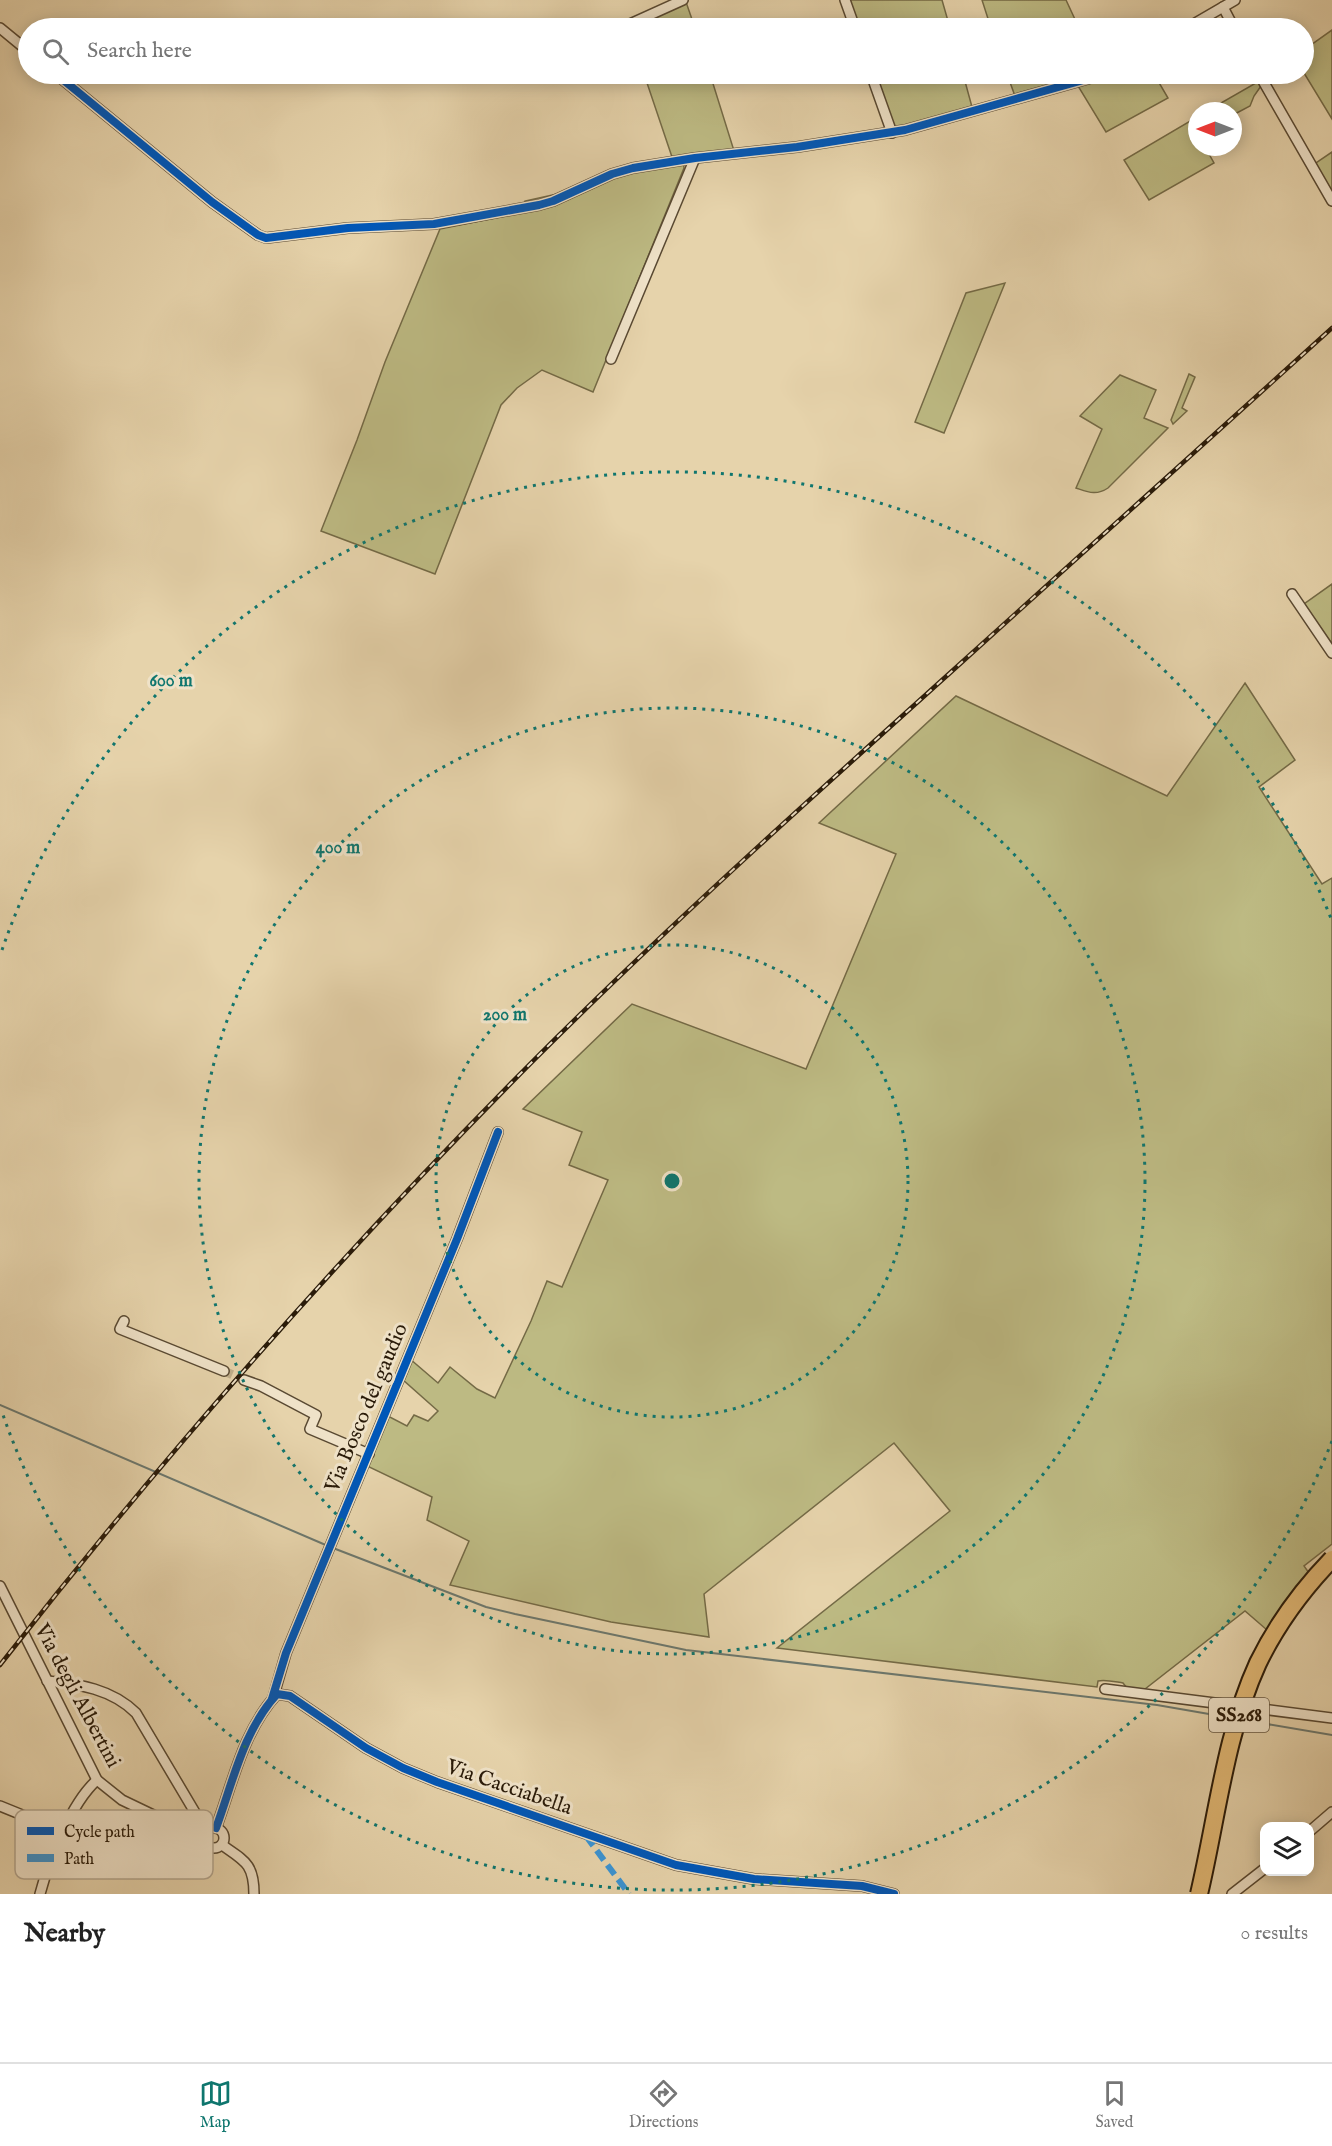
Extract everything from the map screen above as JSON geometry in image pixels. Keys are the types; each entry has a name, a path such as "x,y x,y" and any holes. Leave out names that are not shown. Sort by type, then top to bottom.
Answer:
{"highway":[{"name":"SS268","path":"1199,1894 1234,1734 1248,1690 1272,1637 1291,1606 1332,1559"}],"street":[{"path":"643,18 683,0"},
{"path":"845,0 851,18"},
{"path":"1204,18 1235,0"},
{"path":"1222,7 1228,18"},
{"path":"0,28 18,43"},
{"path":"68,84 212,202 258,235 266,238 348,228 434,224 539,205 554,201 612,174 633,168 892,133 1069,84"},
{"path":"875,84 892,133"},
{"path":"1264,84 1332,201"},
{"path":"611,359 695,158"},
{"path":"1293,594 1332,653"},
{"name":"Via Bosco del gaudio","path":"272,1699 286,1653 457,1239 498,1132"},
{"path":"124,1321 120,1329 224,1371"},
{"path":"244,1380 261,1386 316,1415 310,1429 369,1454"},
{"name":"Via degli Albertini","path":"0,1586 97,1780 122,1800 143,1810"},
{"path":"47,1681 88,1686 128,1705 136,1713 196,1810"},
{"path":"1105,1689 1332,1718"},
{"name":"Via Cacciabella","path":"272,1699 277,1694 290,1696 366,1748 403,1768 437,1782 676,1865 754,1879 862,1886 894,1894"},
{"path":"213,1822 249,1733 272,1699"},
{"path":"76,1810 84,1794 97,1780"},
{"path":"0,1806 15,1812"},
{"path":"1314,1828 1332,1812"},
{"path":"213,1832 223,1833 225,1839 222,1845 213,1848"},
{"path":"222,1845 247,1862 252,1872 254,1894"},
{"path":"1232,1894 1260,1872"},
{"path":"40,1894 45,1879"}],"shaded area":[{"path":"847,0 942,0 947,18 853,18"},
{"path":"982,0 1066,0 1074,18 988,18"},
{"path":"686,2 692,18 652,18"},
{"path":"1332,30 1332,119 1311,84 1314,84 1314,43"},
{"path":"647,84 713,84 735,154 683,158 684,168 593,392 542,370 517,388 501,405 435,574 321,531 385,362 440,229 525,212 525,201 557,194 612,171 672,157"},
{"path":"877,84 966,84 972,107 893,130"},
{"path":"1011,84 1058,84 1015,96"},
{"path":"1084,84 1160,84 1168,98 1106,132 1078,86"},
{"path":"1254,84 1261,84 1250,106 1242,110 1242,102 1223,102"},
{"path":"1188,122 1188,156 1210,156 1214,163 1149,200 1124,160"},
{"path":"1332,152 1332,196 1313,165"},
{"path":"1005,283 944,433 915,422 966,293"},
{"path":"1189,374 1195,377 1182,408 1187,411 1173,424 1171,420"},
{"path":"1120,375 1156,390 1144,418 1168,428 1108,488 1096,493 1088,492 1076,488 1102,429 1080,416"},
{"path":"1332,584 1332,644 1304,604"},
{"path":"1245,683 1295,760 1259,787 1322,884 1332,878 1332,1544 1304,1566 1309,1573 1297,1586 1267,1630 1245,1611 1145,1689 1127,1688 1123,1683 1107,1680 1098,1681 1097,1687 777,1648 950,1511 894,1443 704,1594 709,1637 611,1622 450,1585 469,1541 427,1520 432,1497 367,1466 388,1416 407,1426 414,1415 428,1421 438,1411 402,1379 410,1359 438,1383 450,1367 477,1389 495,1398 547,1281 562,1287 608,1180 569,1165 582,1132 523,1109 632,1004 806,1069 896,854 819,823 956,696 1167,796"}],"waterway":[{"path":"0,1405 328,1546"},
{"path":"333,1548 486,1607 686,1650 1157,1705 1232,1718"},
{"path":"1243,1720 1332,1735"}],"tunnel":[{"path":"224,1371 244,1380"}],"railway":[{"path":"0,1665 127,1508 325,1279 534,1060 740,863 1332,328"}],"marked path":[{"path":"586,1836 629,1894"}],"cycle path":[{"path":"68,84 212,202 258,235 266,238 348,228 434,224 539,205 612,174 633,168 695,158 797,147 905,130 1069,84"},
{"path":"272,1699 286,1653 457,1239 498,1132"},
{"path":"216,1828 247,1741 265,1708 277,1694 290,1696 366,1748 403,1768 437,1782 676,1865 754,1879 862,1886 894,1894"}]}
